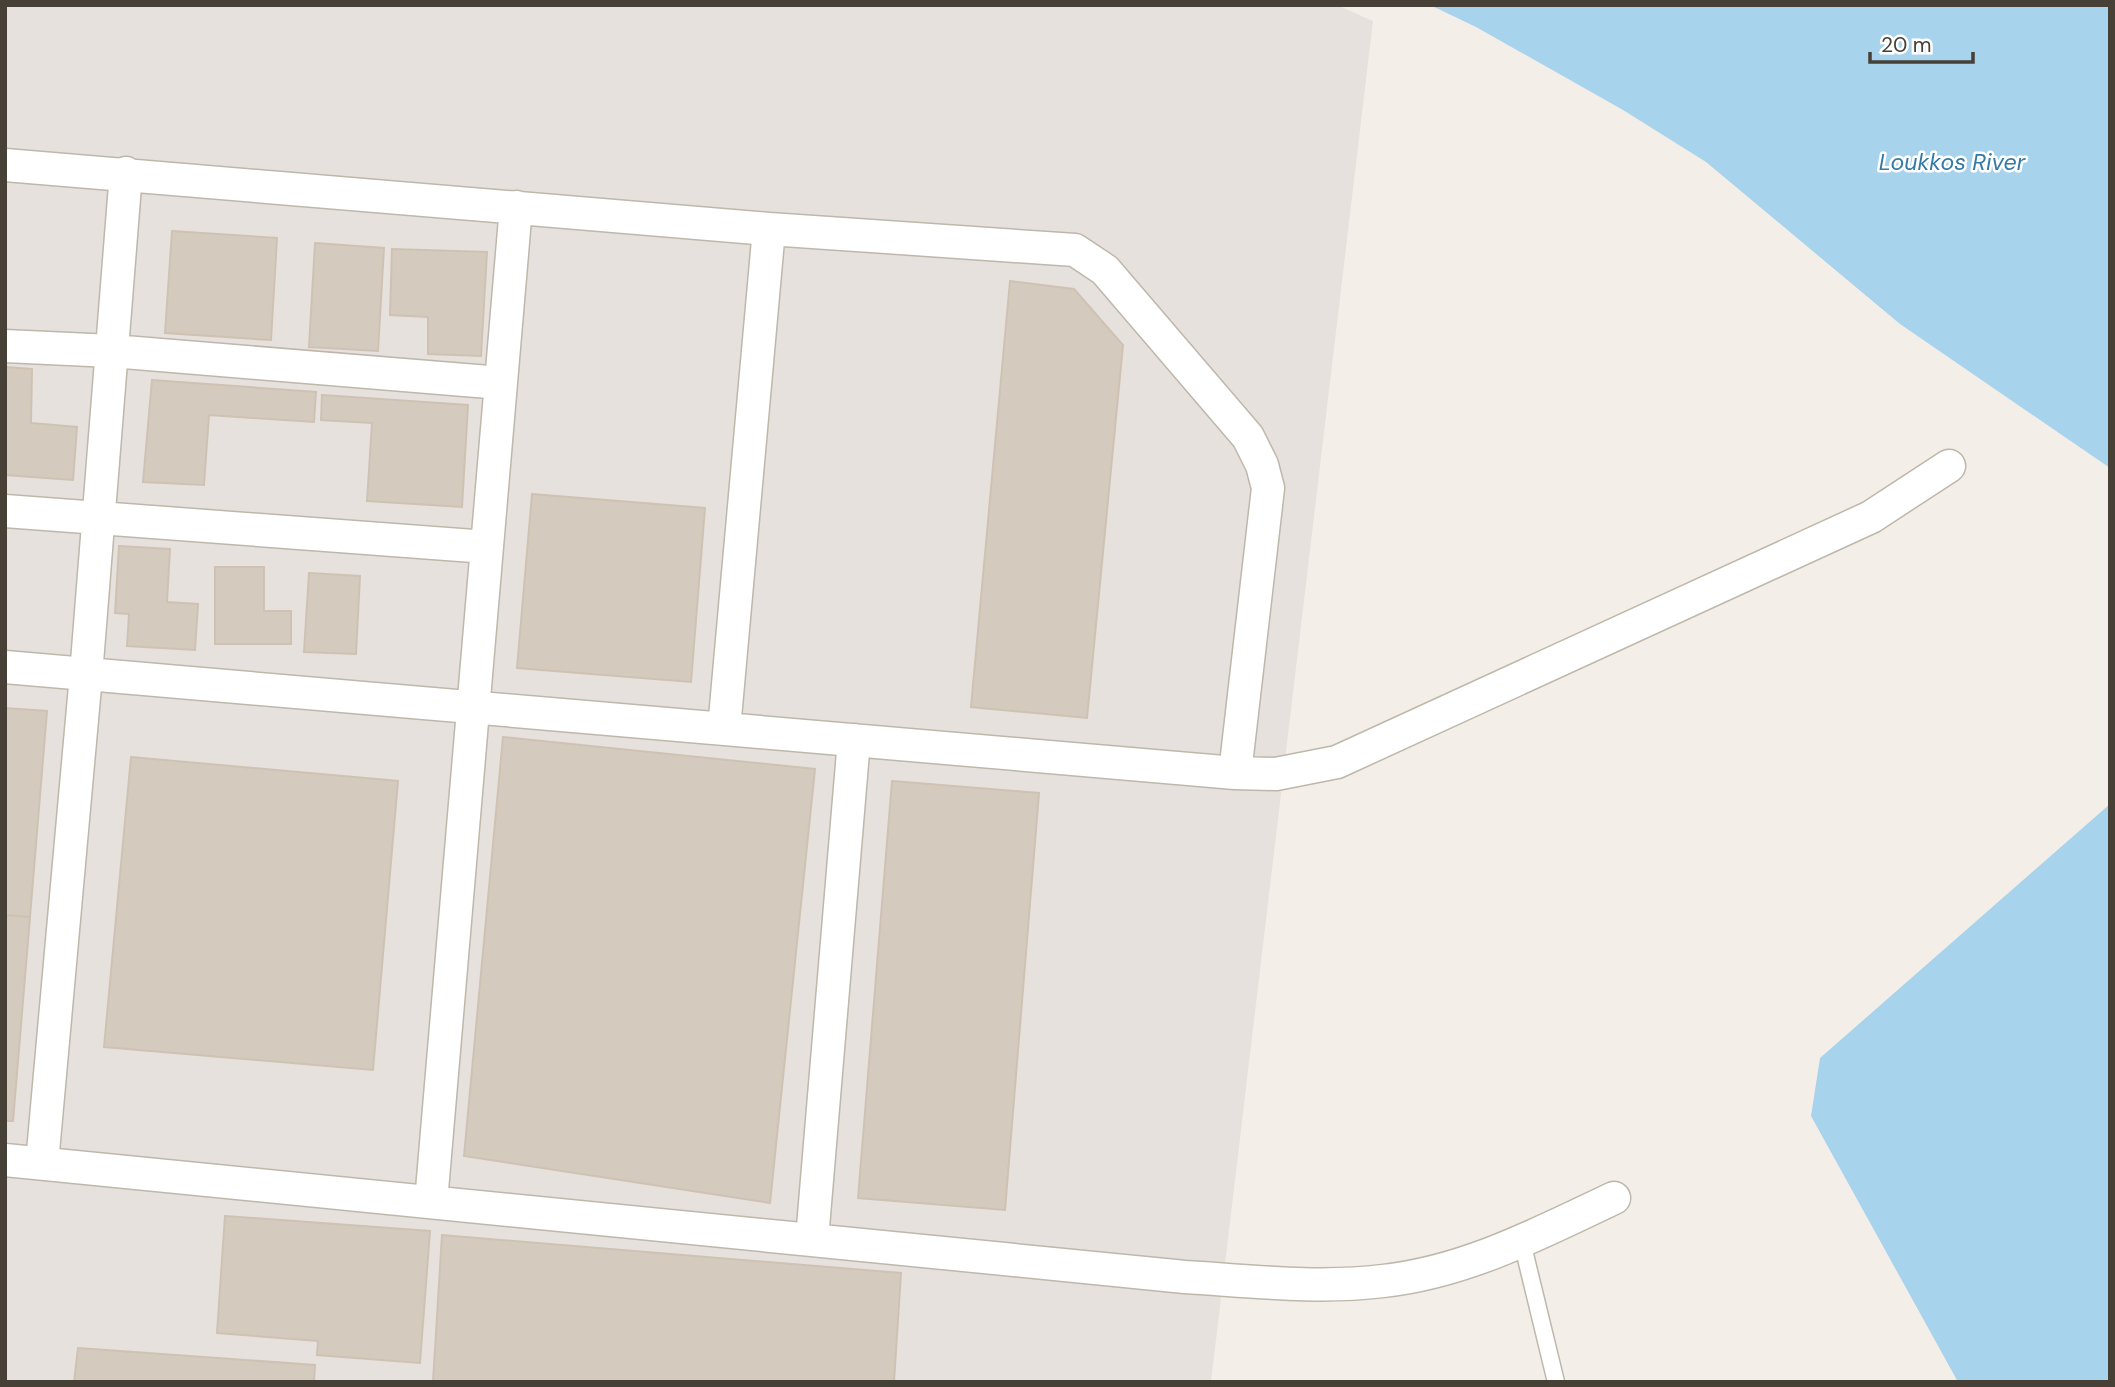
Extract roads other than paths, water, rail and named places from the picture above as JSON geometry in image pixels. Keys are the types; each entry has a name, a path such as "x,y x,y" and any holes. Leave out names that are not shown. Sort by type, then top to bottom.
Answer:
{"street":[{"path":"5,165 126,173 769,229 1075,250 1091,258 1123,291 1248,437 1262,465 1268,488 1235,773"},
{"path":"42,1163 86,675 126,173"},
{"path":"431,1202 516,207"},
{"path":"724,729 769,229"},
{"path":"5,346 112,351 501,383"},
{"path":"5,667 1235,773 1276,774 1337,762 1871,517 1949,466"},
{"path":"5,511 487,547"},
{"path":"812,1239 854,740"},
{"path":"5,1160 1185,1277 1309,1286 1385,1281 1470,1262 1522,1242 1614,1198"}],"lane":[{"path":"1522,1242 1556,1382"}],"water":[{"name":"Loukkos River","path":"1430,5 2110,5 2110,468 1900,324 1706,162 1623,110 1476,27"},
{"path":"2110,804 2110,1382 1958,1382 1811,1116 1820,1058"}]}
